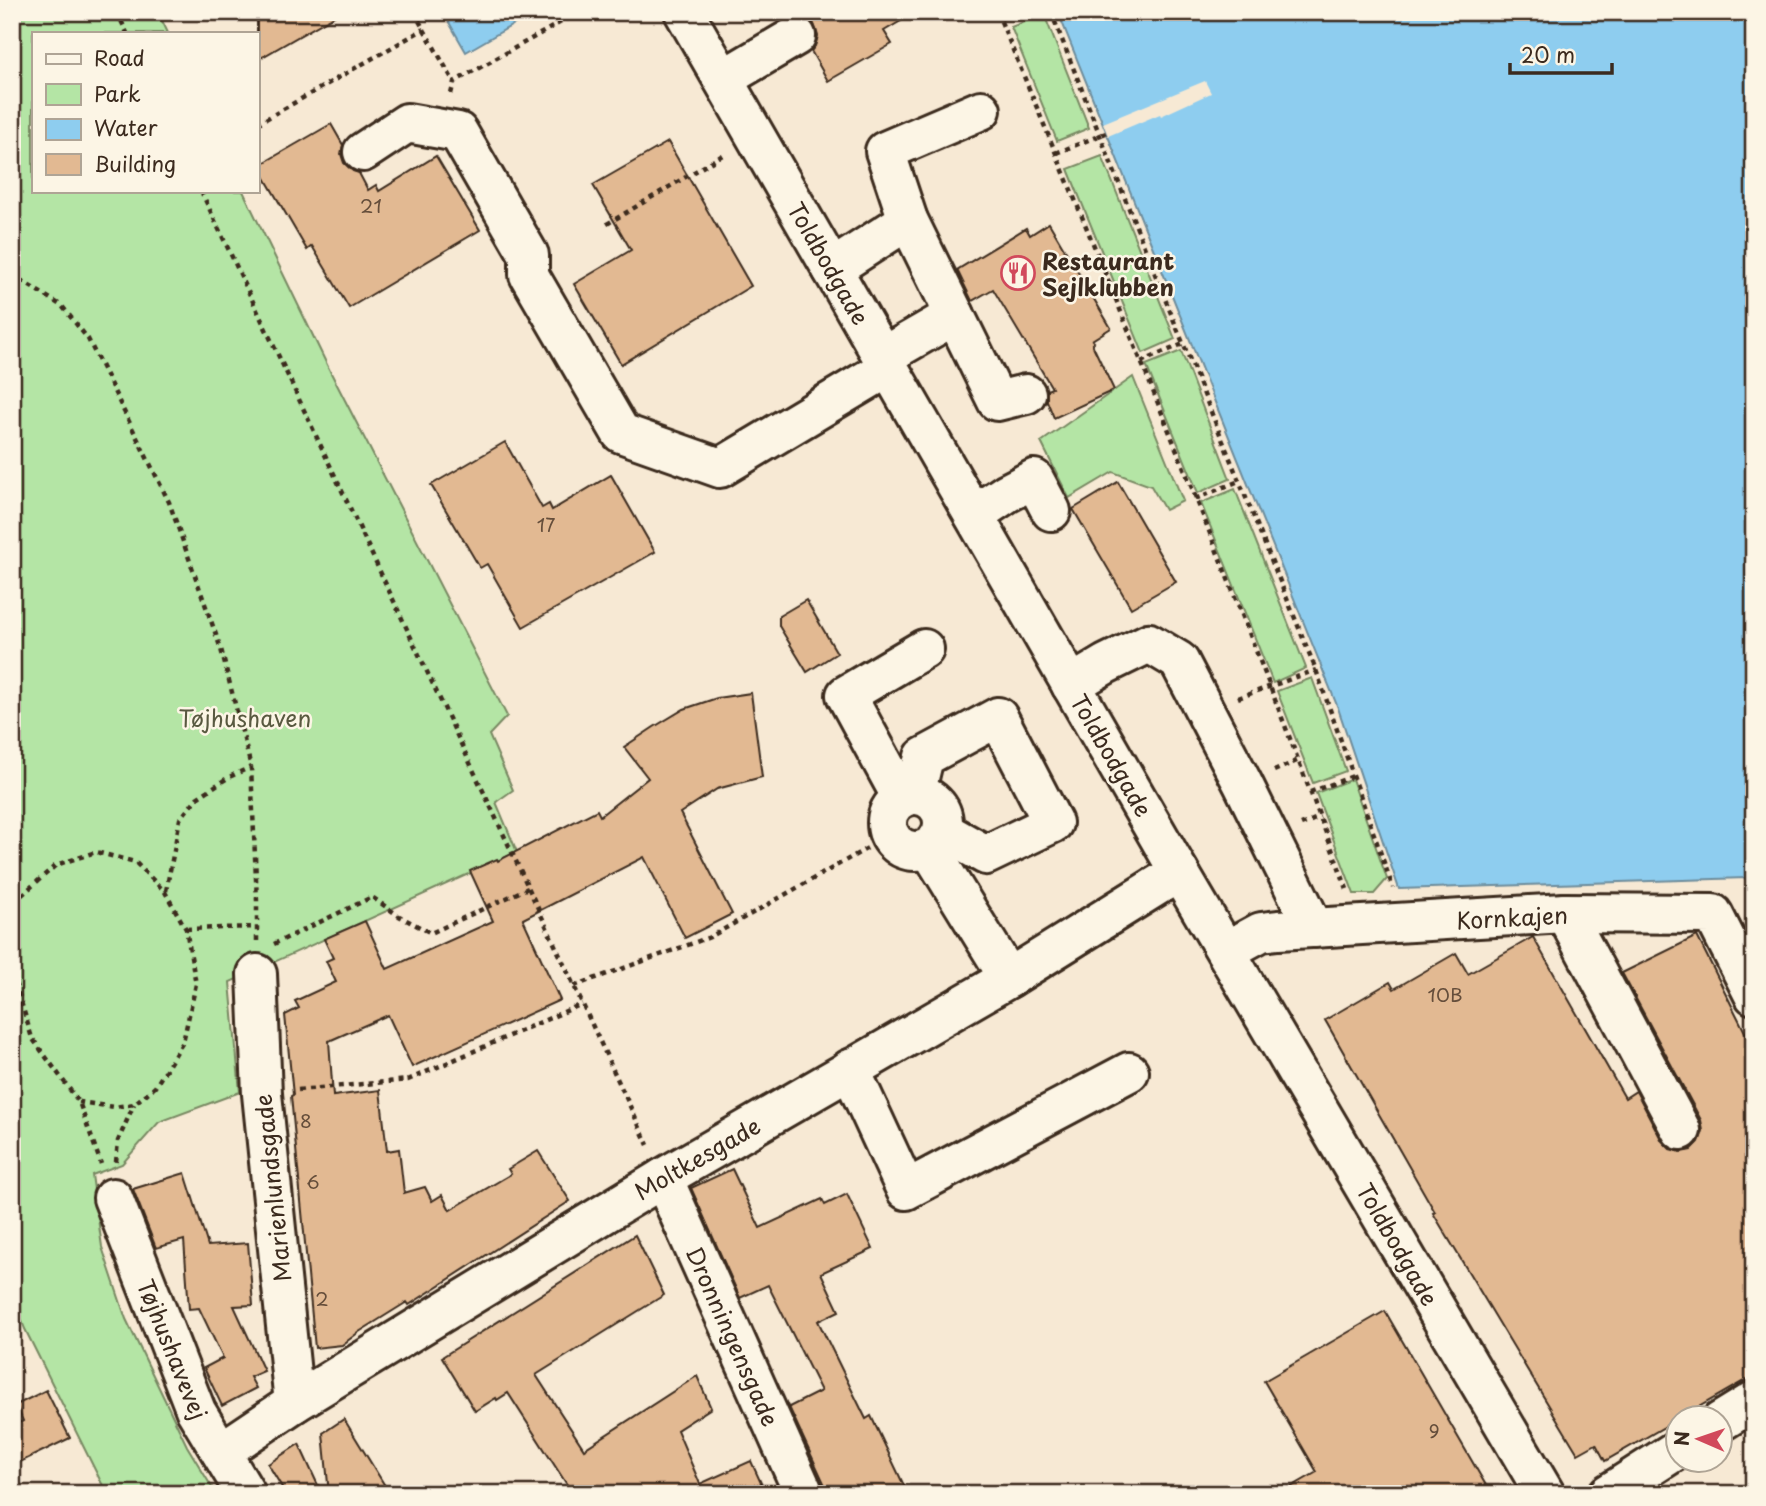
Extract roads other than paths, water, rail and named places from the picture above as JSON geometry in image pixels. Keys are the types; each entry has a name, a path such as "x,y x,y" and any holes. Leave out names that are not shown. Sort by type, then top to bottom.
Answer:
{"street":[{"name":"Toldbodgade","path":"684,12 1179,872 1545,1494"},
{"path":"723,79 796,36"},
{"path":"982,110 884,151 908,220 997,401 1026,394"},
{"path":"363,152 407,123 458,132 529,255 528,275 621,433 720,468 955,315"},
{"path":"832,269 908,220"},
{"path":"974,515 1034,479 1051,511"},
{"path":"1071,685 1149,642 1179,662 1205,708 1314,928"},
{"path":"909,796 846,695 924,649"},
{"path":"909,796 924,757 998,717 1053,823 986,855 936,840"},
{"path":"909,796 924,796 931,800 937,806 944,822 936,840 920,852 902,849 894,844 889,836 887,819 890,810 895,803 909,796"},
{"path":"936,840 1009,978"},
{"name":"Moltkesgade","path":"220,1452 294,1403 663,1178 1009,978 1179,872"},
{"path":"1565,913 1681,1130"},
{"name":"Kornkajen","path":"1226,951 1262,932 1314,928 1565,913 1713,914 1754,995"},
{"name":"Marienlundsgade","path":"257,963 262,1094 294,1403"},
{"path":"850,1069 906,1190 1129,1072"},
{"name":"Dronningensgade","path":"663,1178 804,1494"},
{"name":"Tøjhushavevej","path":"113,1198 196,1411 246,1494"},
{"path":"1734,1413 1754,1401"},
{"path":"1608,1494 1664,1458"}],"water":[{"path":"443,12 535,12 466,52"},
{"path":"1058,12 1754,12 1754,892 1746,878 1399,889 1338,708"}],"place":[{"name":"Restaurant Sejlklubben","path":"1018,273"}],"park label":[{"name":"Tøjhushaven","path":"245,717"}]}
